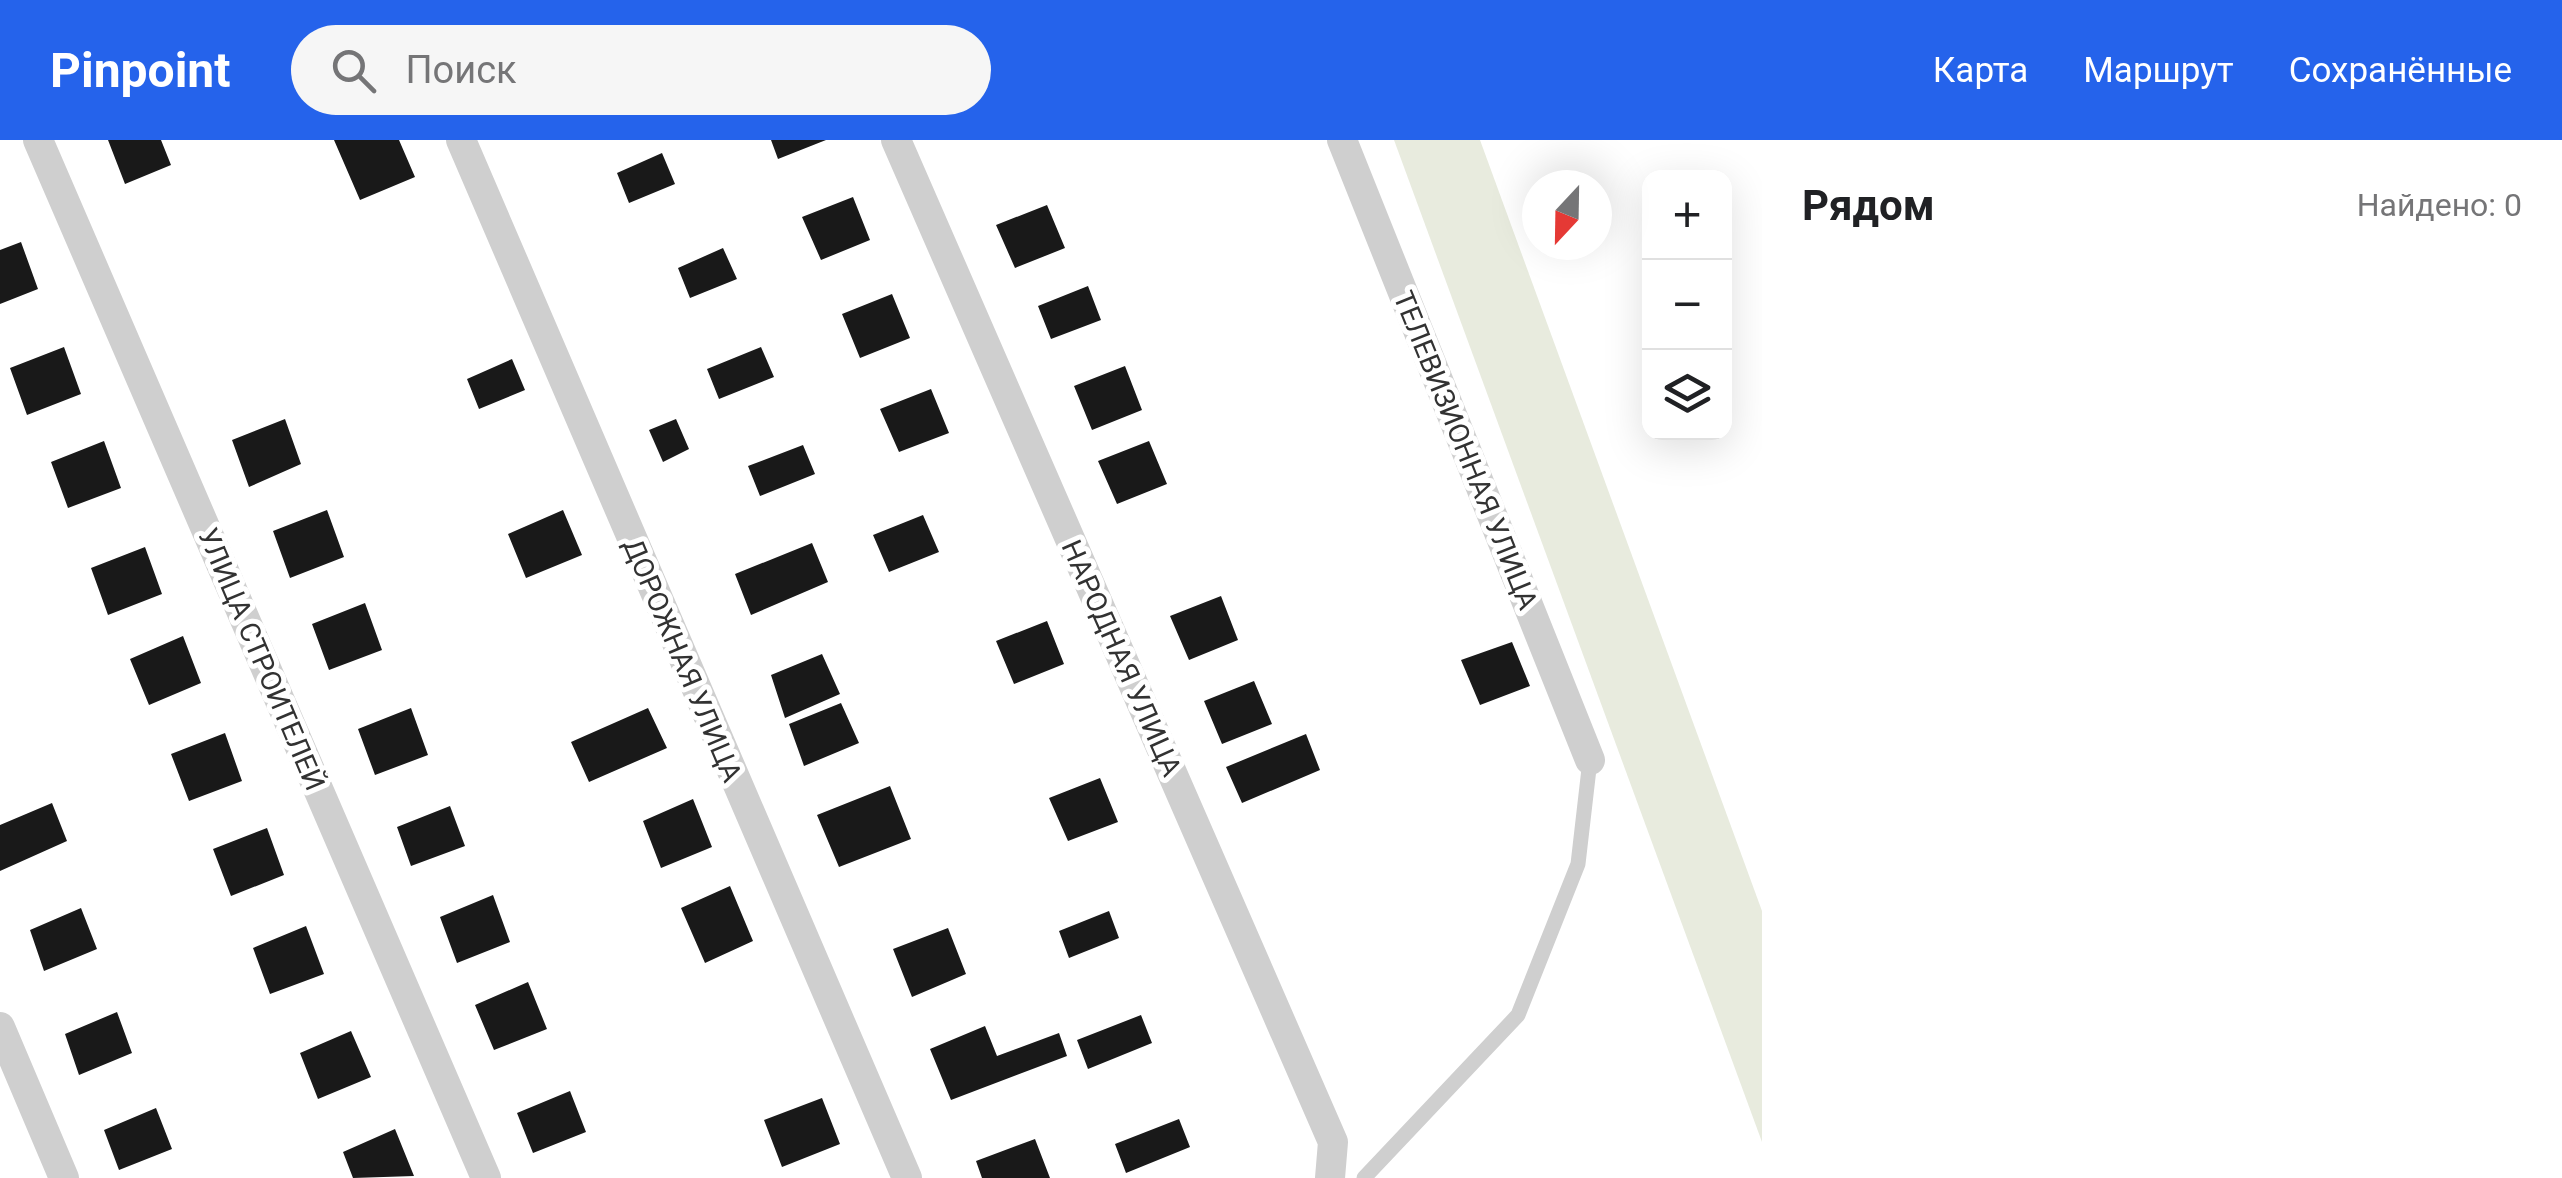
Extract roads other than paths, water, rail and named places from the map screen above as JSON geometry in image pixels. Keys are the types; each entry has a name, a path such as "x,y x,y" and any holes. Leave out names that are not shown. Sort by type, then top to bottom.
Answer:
{"street":[{"name":"УЛИЦА СТРОИТЕЛЕЙ","path":"38,140 486,1178"},
{"name":"ДОРОЖНАЯ УЛИЦА","path":"461,140 908,1178"},
{"name":"НАРОДНАЯ УЛИЦА","path":"896,140 1333,1142 1330,1178"},
{"name":"ТЕЛЕВИЗИОННАЯ УЛИЦА","path":"1342,140 1590,760"},
{"path":"0,1027 64,1178"}],"lane":[{"path":"1364,1178 1518,1016 1578,864 1590,760"}]}
